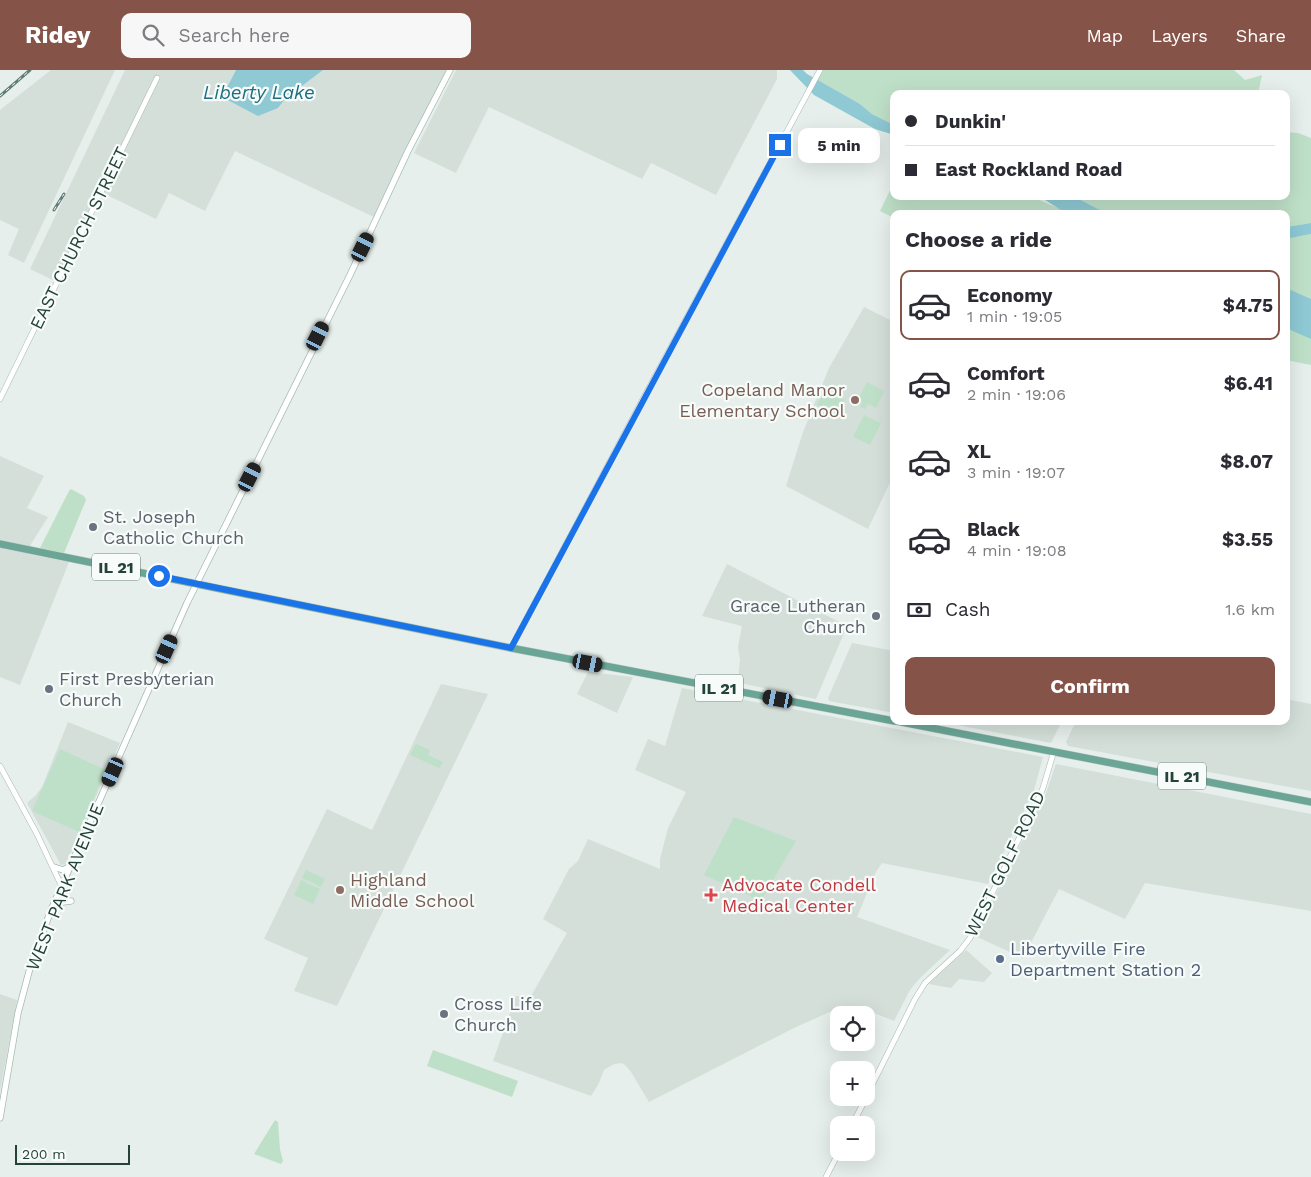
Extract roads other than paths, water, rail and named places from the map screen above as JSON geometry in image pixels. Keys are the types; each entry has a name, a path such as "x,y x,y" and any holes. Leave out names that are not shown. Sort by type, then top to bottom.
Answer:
{"main road":[{"name":"WEST PARK AVENUE","path":"0,1118 22,999 30,968 55,903 197,583 450,70"},
{"name":"IL 21","path":"0,544 511,648 890,720"},
{"name":"IL 21","path":"916,725 1311,802"},
{"path":"54,867 62,870 71,866"},
{"path":"55,903 71,901"}],"street":[{"path":"511,648 820,70"},
{"name":"EAST CHURCH STREET","path":"0,398 157,78"},
{"name":"WEST GOLF ROAD","path":"875,1079 925,982 960,951 970,938 1037,802 1054,751"},
{"path":"0,766 54,867 62,887"},
{"path":"826,1177 834,1161"}],"water":[{"name":"Liberty Lake","path":"236,70 323,70 285,99 278,108 258,116 222,97"},
{"path":"790,70 803,70 860,104 872,114 890,123 890,134 875,129 814,95"},
{"path":"1045,200 1081,200 1102,210 1061,210"},
{"path":"1311,223 1311,234 1290,238 1290,226"},
{"path":"1290,290 1311,299 1311,339 1290,330"}],"railway":[{"path":"0,96 30,70"},
{"path":"54,210 64,194"}],"place":[{"name":"Copeland Manor Elementary School","path":"855,400"},
{"name":"St. Joseph Catholic Church","path":"93,527"},
{"name":"Grace Lutheran Church","path":"876,616"},
{"name":"First Presbyterian Church","path":"49,689"},
{"name":"Highland Middle School","path":"340,890"},
{"name":"Advocate Condell Medical Center","path":"711,895"},
{"name":"Libertyville Fire Department Station 2","path":"1000,959"},
{"name":"Cross Life Church","path":"444,1014"}]}
